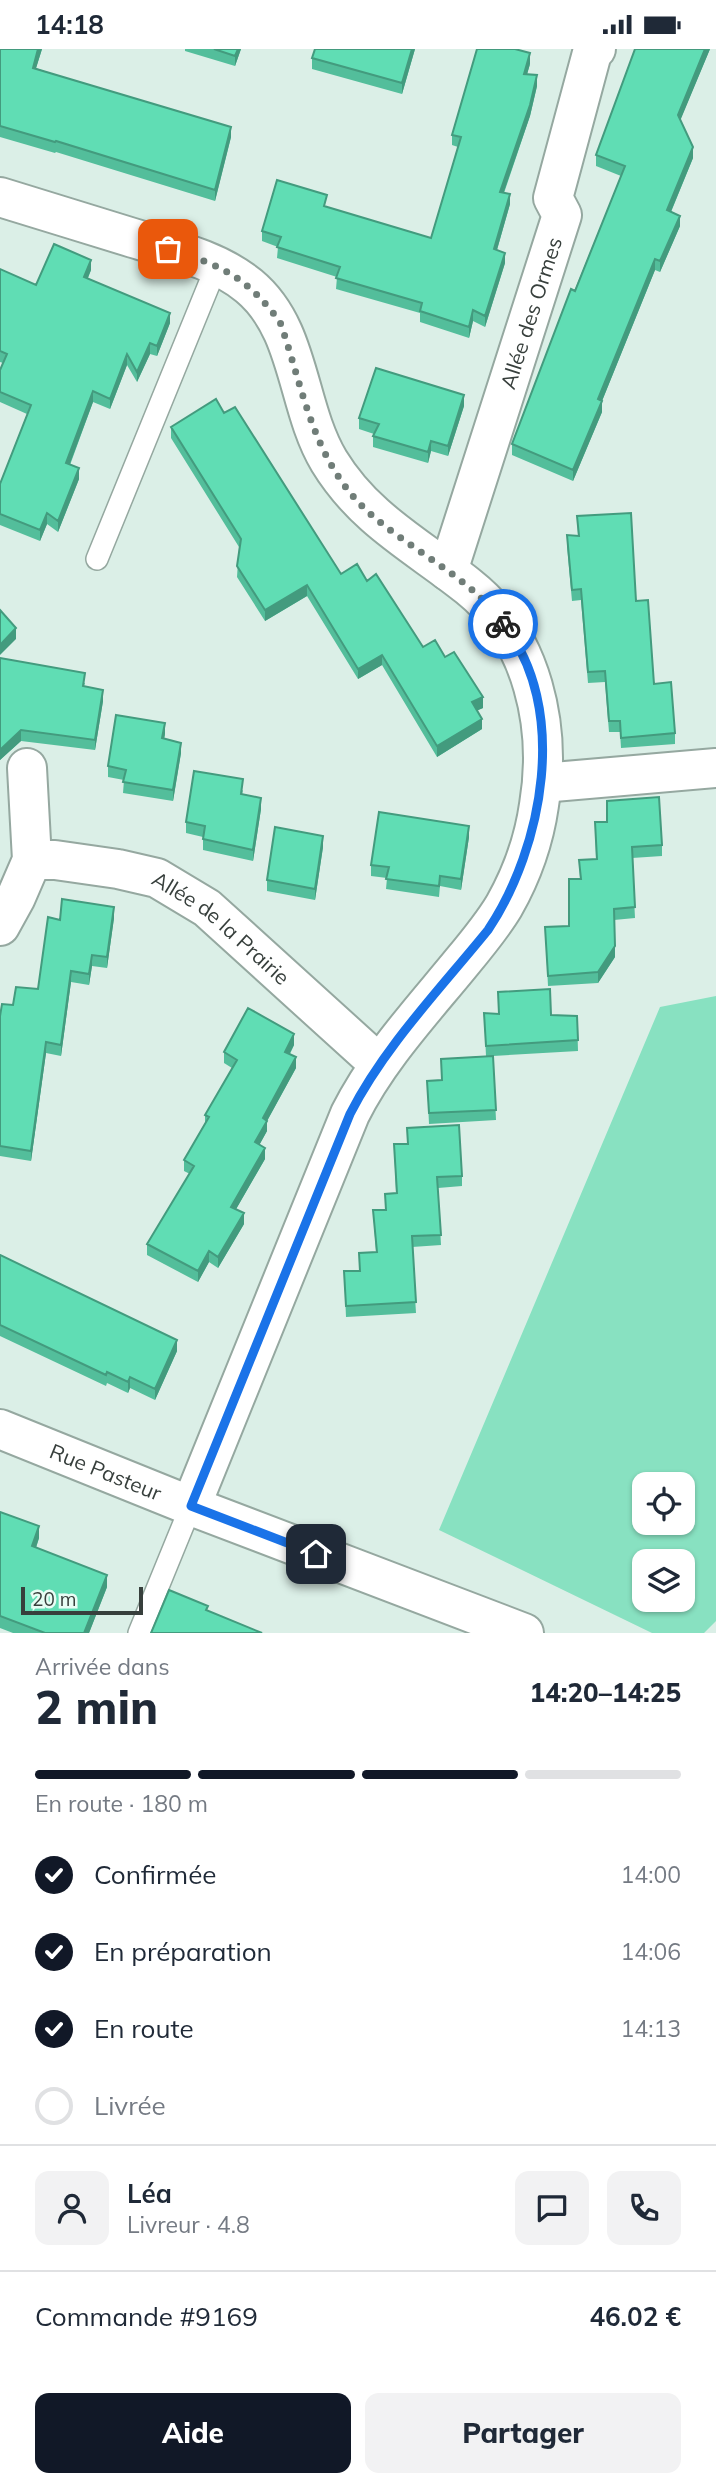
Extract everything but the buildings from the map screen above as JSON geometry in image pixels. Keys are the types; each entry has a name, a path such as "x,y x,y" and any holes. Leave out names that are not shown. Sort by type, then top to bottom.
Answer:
{"street":[{"name":"Allée des Ormes","path":"448,571 562,215 553,198 589,50"},
{"path":"0,197 217,265 251,287 280,322 317,439 342,481 380,521 472,589 491,608 509,631 524,658 541,722 542,783 532,837 513,888 488,930 379,1063 350,1114 191,1506"},
{"path":"0,926 32,860 27,768"},
{"path":"542,783 716,768"},
{"name":"Allée de la Prairie","path":"32,860 55,860 118,869 157,878 207,908 379,1063"},
{"name":"Rue Pasteur","path":"0,1429 191,1506 524,1633"}],"lane":[{"path":"97,559 217,265"},
{"path":"139,1633 191,1506"}],"green space":[{"path":"716,996 716,1621 704,1633 652,1633 439,1530 660,1007"}],"way so far":[{"path":"168,249 217,265 251,287 269,307 280,322 317,439 342,481 380,521 472,589 503,624"}],"route":[{"path":"316,1554 191,1506 361,1092 379,1063 488,930 503,908 523,864 532,837 542,783 541,722 524,658 503,624"}]}
